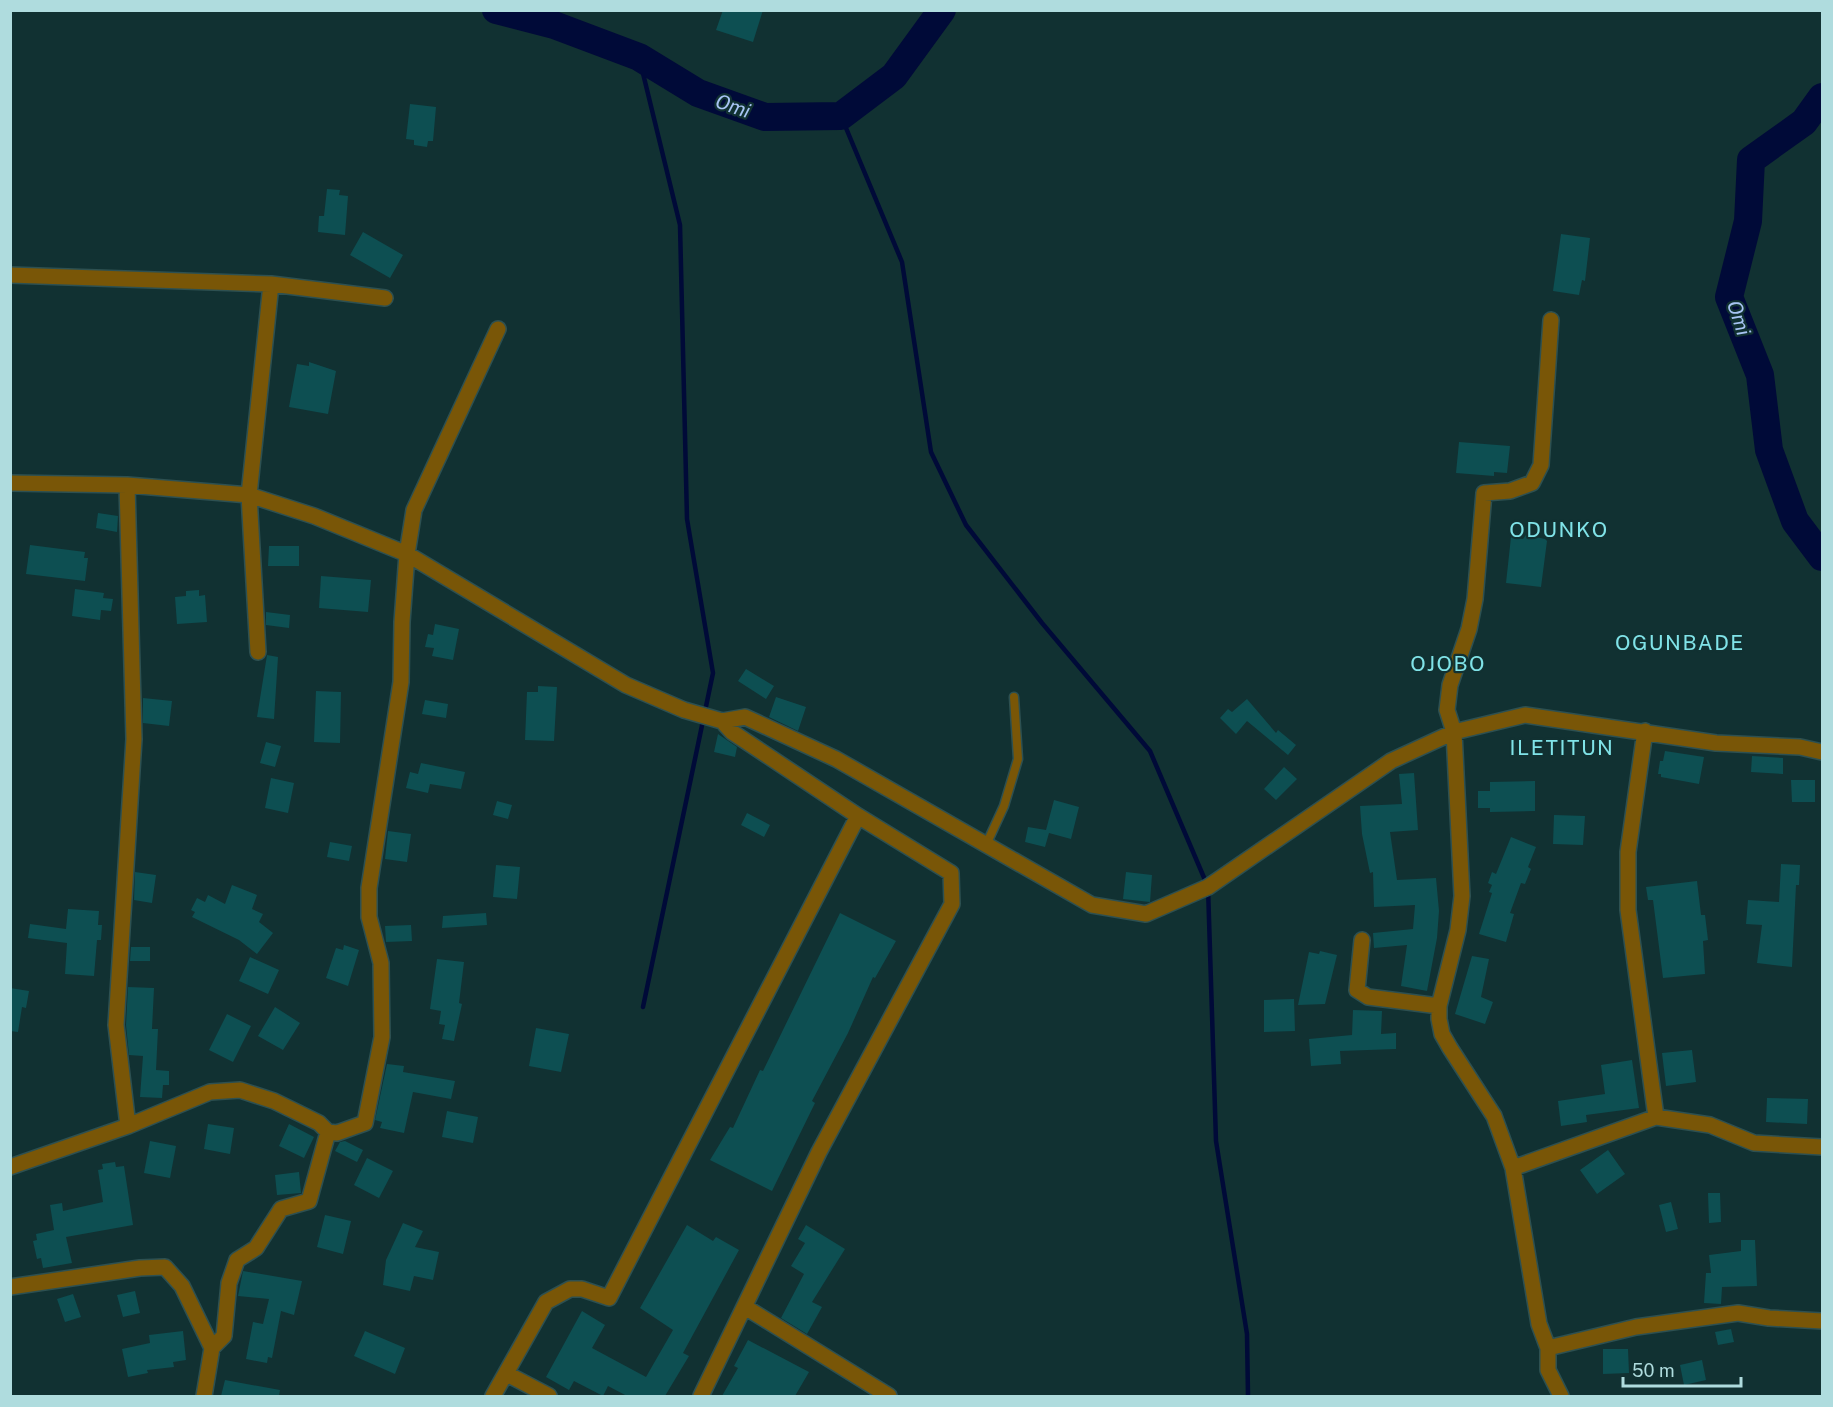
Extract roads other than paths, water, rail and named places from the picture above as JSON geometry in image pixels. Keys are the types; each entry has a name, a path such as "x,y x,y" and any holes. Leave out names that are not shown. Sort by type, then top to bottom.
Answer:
{"street":[{"path":"10,275 271,284 385,298"},
{"path":"258,652 249,495 271,284"},
{"path":"1551,320 1541,465 1532,483 1509,491 1484,493 1475,600 1470,629 1450,685 1447,710 1454,732 1462,896 1458,930 1439,1006 1442,1034 1494,1116 1513,1168 1539,1324 1548,1348 1548,1370 1561,1396"},
{"path":"10,1167 128,1126 210,1092 240,1090 274,1101 320,1123 328,1132 337,1133 365,1124 381,1037 381,963 369,918 369,888 401,682 402,622 407,554 414,510 498,329"},
{"path":"10,483 127,485 249,495 314,516 407,554 626,685 684,710 715,719 745,717 768,727 836,759 1092,905 1146,914 1208,887 1392,761 1454,732 1525,715 1716,743 1800,747 1822,752"},
{"path":"127,485 134,739 117,1025 128,1126"},
{"path":"701,1396 819,1152 952,904 951,873 858,816 715,719"},
{"path":"1645,731 1628,852 1628,910 1656,1117"},
{"path":"493,1396 546,1302 570,1289 582,1289 609,1298 858,816"},
{"path":"1362,940 1357,990 1368,997 1439,1006"},
{"path":"1513,1168 1656,1117 1710,1125 1754,1143 1822,1147"},
{"path":"212,1348 224,1336 229,1283 237,1260 256,1248 281,1209 309,1200 328,1132"},
{"path":"10,1287 140,1268 165,1267 182,1286 212,1348 204,1396"},
{"path":"745,1306 889,1396"},
{"path":"1548,1348 1636,1327 1738,1312 1769,1318 1822,1321"},
{"path":"507,1374 549,1396"}],"lane":[{"path":"986,844 1004,806 1018,759 1014,697"}],"waterway":[{"name":"Omi","path":"496,10 554,25 639,57 698,93 765,117 841,116 894,76 942,10"},
{"path":"639,57 680,225 687,519 713,673 643,1007"},
{"name":"Omi","path":"1822,97 1804,122 1751,160 1748,221 1729,297 1760,375 1769,450 1795,521 1822,557"},
{"path":"841,116 902,262 931,452 966,525 1042,623 1150,751 1208,887 1216,1141 1247,1334 1248,1396"}],"district":[{"name":"ODUNKO","path":"1559,530"},
{"name":"OGUNBADE","path":"1680,643"},
{"name":"OJOBO","path":"1448,664"},
{"name":"ILETITUN","path":"1562,748"}]}
